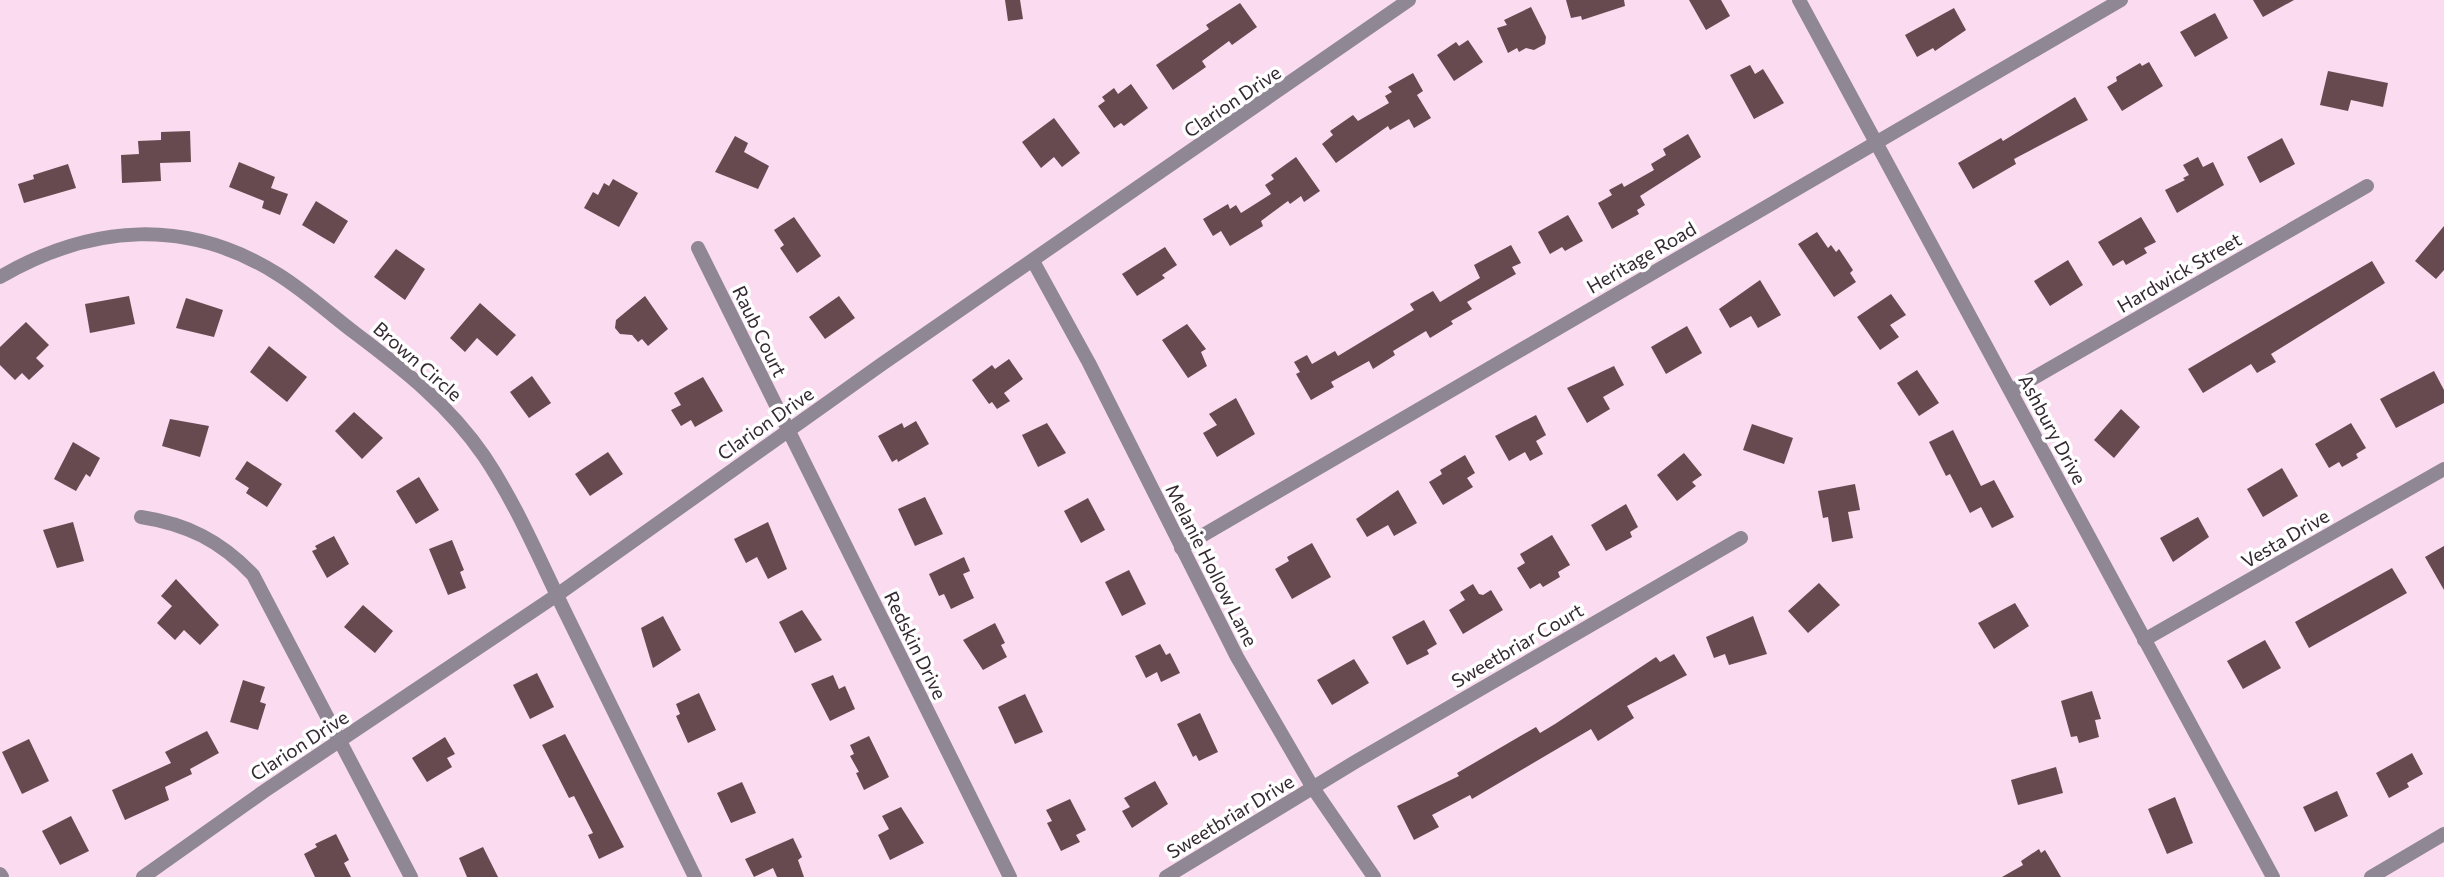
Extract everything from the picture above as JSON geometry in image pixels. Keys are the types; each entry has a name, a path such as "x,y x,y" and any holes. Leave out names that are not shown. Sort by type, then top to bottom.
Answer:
{"street":[{"name":"Clarion Drive","path":"143,877 557,594 788,430 1409,0"},
{"name":"Ashbury Drive","path":"1799,0 2273,877"},
{"name":"Heritage Road","path":"1181,548 2121,0"},
{"name":"Hardwick Street","path":"2011,391 2367,186"},
{"name":"Brown Circle","path":"0,277 53,250 85,240 123,234 187,238 225,248 271,270 417,380 462,426 498,481 557,594 695,877"},
{"name":"Raub Court","path":"698,248 788,430"},
{"name":"Melanie Hollow Lane","path":"1033,261 1237,657 1313,788 1374,877"},
{"name":"Redskin Drive","path":"788,430 1010,877"},
{"name":"Vesta Drive","path":"2144,640 2444,469"},
{"path":"141,517 188,528 212,540 234,555 253,575 411,877"},
{"name":"Sweetbriar Court","path":"1313,788 1741,538"},
{"name":"Sweetbriar Drive","path":"1166,877 1313,788"},
{"path":"2371,877 2391,872 2444,834"}],"building":[{"path":"1005,0 1020,0 1023,19 1008,21"},
{"path":"1566,0 1624,0 1625,6 1582,20 1581,16 1571,18"},
{"path":"1689,0 1721,0 1730,16 1706,30"},
{"path":"2253,0 2294,0 2263,17"},
{"path":"1240,3 1257,27 1232,45 1229,41 1202,61 1206,67 1173,90 1156,65 1209,29 1206,25"},
{"path":"1531,7 1546,37 1545,44 1534,50 1526,48 1519,52 1517,48 1508,53 1497,28 1507,25 1504,20"},
{"path":"1954,8 1966,30 1935,51 1933,48 1917,57 1905,35"},
{"path":"2215,13 2228,38 2195,57 2180,32"},
{"path":"1468,40 1483,62 1454,81 1437,55 1456,42 1459,46"},
{"path":"2149,62 2163,86 2122,111 2107,87 2117,81 2116,77 2140,63 2142,66"},
{"path":"1750,65 1755,74 1763,69 1784,103 1754,119 1730,75"},
{"path":"2328,71 2388,83 2383,107 2351,100 2348,111 2320,105"},
{"path":"1413,73 1423,91 1417,95 1431,118 1414,128 1409,119 1390,130 1388,126 1336,163 1322,144 1333,135 1330,131 1353,115 1358,121 1389,103 1385,96 1392,92 1388,87"},
{"path":"1131,84 1148,108 1124,126 1121,123 1114,128 1098,106 1105,101 1102,97 1114,88 1118,94"},
{"path":"2075,97 2088,120 2014,159 2016,164 1973,189 1958,163 2001,138 2003,141"},
{"path":"1054,118 1080,153 1062,167 1054,157 1041,168 1022,142"},
{"path":"190,131 191,162 160,163 161,181 122,183 121,155 139,154 138,141 161,140 161,132"},
{"path":"1688,134 1701,157 1640,196 1645,205 1637,210 1639,214 1612,229 1598,203 1612,195 1609,190 1622,183 1624,187 1654,170 1651,164 1666,155 1663,149"},
{"path":"735,136 748,143 744,152 769,166 758,189 715,172"},
{"path":"2282,138 2295,164 2260,183 2247,157"},
{"path":"1296,157 1320,191 1304,202 1301,196 1290,204 1288,201 1261,221 1263,226 1230,246 1221,231 1213,236 1203,219 1228,204 1230,209 1236,205 1241,213 1271,194 1265,185 1274,179 1271,175"},
{"path":"2198,157 2203,167 2213,162 2224,185 2177,213 2165,190 2185,180 2183,178 2189,175 2183,165"},
{"path":"239,162 275,177 271,188 288,194 280,215 262,208 264,201 229,187"},
{"path":"68,164 76,188 24,203 18,184 34,179 33,175"},
{"path":"613,179 638,193 619,227 584,208 593,192 598,195 604,183 609,186"},
{"path":"316,201 348,221 334,244 302,225"},
{"path":"1568,215 1583,241 1565,251 1562,247 1550,254 1538,232"},
{"path":"794,217 821,256 797,273 780,248 784,245 774,230"},
{"path":"2141,217 2156,242 2144,248 2147,253 2126,265 2123,260 2113,266 2098,242"},
{"path":"2444,226 2444,270 2436,279 2415,261"},
{"path":"1817,232 1828,248 1831,245 1836,252 1839,249 1853,270 1850,273 1856,282 1834,297 1798,244"},
{"path":"1511,245 1521,263 1512,267 1516,274 1467,302 1472,309 1451,321 1453,324 1430,338 1426,331 1393,351 1395,355 1373,369 1369,361 1331,382 1334,387 1311,400 1296,374 1300,372 1294,362 1307,355 1312,364 1335,351 1338,356 1414,310 1410,304 1433,291 1440,302 1480,278 1474,265"},
{"path":"1165,247 1177,265 1162,275 1165,278 1137,296 1122,274"},
{"path":"396,249 425,269 405,300 374,277"},
{"path":"2068,260 2083,285 2050,306 2034,281"},
{"path":"2372,261 2385,283 2271,354 2276,362 2257,373 2251,364 2203,393 2188,369"},
{"path":"1760,280 1781,315 1758,328 1751,316 1730,328 1719,309"},
{"path":"1891,294 1906,315 1890,325 1899,337 1880,350 1857,317"},
{"path":"129,296 135,324 90,333 85,304"},
{"path":"645,296 668,329 648,346 642,339 638,342 632,335 620,334 615,328 616,320"},
{"path":"839,296 855,318 825,339 809,317"},
{"path":"186,298 223,310 214,337 176,328"},
{"path":"480,303 516,335 497,356 477,338 465,352 450,338"},
{"path":"26,322 49,345 36,358 44,366 29,380 22,373 15,380 0,365 0,347"},
{"path":"1187,324 1206,349 1201,352 1207,366 1188,378 1162,340"},
{"path":"1687,326 1702,353 1666,374 1651,347"},
{"path":"269,346 307,377 287,402 250,372"},
{"path":"1009,359 1023,379 1004,393 1010,401 997,409 992,402 989,404 972,380 992,365 995,369"},
{"path":"1614,366 1624,385 1603,397 1610,409 1587,423 1567,388"},
{"path":"1917,370 1939,403 1919,416 1897,383"},
{"path":"2434,371 2444,390 2444,403 2396,428 2380,399"},
{"path":"532,376 551,403 529,418 510,392"},
{"path":"703,377 723,411 695,427 691,420 681,426 671,410 681,405 674,393"},
{"path":"1236,398 1255,434 1217,457 1203,433 1217,425 1209,414"},
{"path":"2121,409 2140,427 2114,458 2094,440"},
{"path":"354,412 383,438 362,459 335,431"},
{"path":"1536,415 1546,435 1536,441 1543,454 1530,461 1525,452 1509,461 1495,436"},
{"path":"170,419 209,426 200,457 162,446"},
{"path":"916,421 929,444 898,462 897,459 892,462 878,436 902,423 904,428"},
{"path":"1047,423 1066,453 1038,467 1022,435"},
{"path":"2351,423 2366,448 2356,454 2358,458 2342,467 2339,462 2329,468 2315,444"},
{"path":"1752,424 1793,438 1784,464 1743,450"},
{"path":"1953,430 1981,486 1994,480 2014,517 1992,528 1981,507 1970,513 1950,474 1946,476 1929,442"},
{"path":"73,442 100,458 90,477 86,474 76,491 54,479"},
{"path":"608,452 623,474 590,496 575,474"},
{"path":"1684,453 1702,475 1692,482 1696,486 1677,501 1657,475"},
{"path":"1465,455 1475,473 1467,478 1473,487 1443,505 1429,482 1442,474 1440,470"},
{"path":"247,461 282,484 267,507 246,493 249,488 235,479"},
{"path":"2282,468 2298,496 2263,517 2247,489"},
{"path":"419,477 439,510 416,524 396,491"},
{"path":"1855,484 1860,510 1848,512 1853,538 1832,542 1828,517 1823,518 1818,491"},
{"path":"1398,490 1417,523 1394,536 1388,525 1367,537 1356,519"},
{"path":"925,497 943,534 915,546 898,509"},
{"path":"1088,498 1105,530 1081,543 1064,511"},
{"path":"1626,504 1638,527 1630,532 1632,537 1606,551 1591,525"},
{"path":"2198,517 2209,537 2173,562 2160,538"},
{"path":"73,522 84,561 57,568 43,530"},
{"path":"768,522 787,569 768,579 757,557 746,563 734,539"},
{"path":"1552,535 1570,565 1558,572 1560,577 1543,587 1540,583 1530,589 1517,568 1525,563 1520,554"},
{"path":"334,536 349,564 327,578 312,551 317,549 315,546"},
{"path":"452,540 464,570 460,572 466,588 448,595 429,549"},
{"path":"1312,543 1331,577 1292,599 1275,569 1289,561 1287,557"},
{"path":"2444,546 2444,590 2425,557"},
{"path":"964,557 970,571 963,574 974,598 951,609 944,594 939,596 929,574"},
{"path":"2392,568 2407,593 2309,648 2295,622"},
{"path":"1129,570 1146,604 1122,616 1105,582"},
{"path":"176,579 219,625 200,645 184,630 175,640 157,623 172,606 161,596"},
{"path":"1819,583 1840,605 1808,633 1788,611"},
{"path":"1473,584 1479,594 1483,595 1491,590 1503,610 1463,634 1449,610 1465,600 1460,592"},
{"path":"2015,603 2029,626 1994,649 1978,623"},
{"path":"363,605 393,631 375,653 344,627"},
{"path":"802,610 822,640 795,653 779,622"},
{"path":"663,616 681,650 653,668 641,628"},
{"path":"1753,616 1767,654 1729,665 1725,654 1714,658 1706,637"},
{"path":"1424,620 1437,644 1427,650 1429,654 1407,665 1392,637"},
{"path":"995,623 1005,643 1001,645 1007,657 983,670 963,640"},
{"path":"2265,640 2281,668 2243,689 2227,661"},
{"path":"1160,644 1166,655 1170,653 1180,673 1161,682 1157,672 1146,678 1135,656"},
{"path":"1674,654 1687,675 1627,706 1634,718 1598,741 1591,729 1472,799 1470,795 1432,815 1439,827 1414,840 1397,806 1459,776 1457,773 1536,727 1540,733 1656,657 1660,662"},
{"path":"1354,659 1369,683 1332,705 1317,680"},
{"path":"537,673 554,707 530,719 513,685"},
{"path":"833,675 839,689 845,686 855,709 830,721 811,684"},
{"path":"243,680 265,687 260,702 266,704 258,730 230,722"},
{"path":"2092,691 2101,719 2095,720 2099,737 2079,743 2077,736 2071,737 2061,701"},
{"path":"699,693 716,730 688,743 676,716 680,714 676,704"},
{"path":"1025,694 1043,732 1015,744 998,707"},
{"path":"1200,713 1218,752 1199,761 1196,755 1193,757 1177,724"},
{"path":"207,731 219,753 190,769 192,774 165,787 169,800 125,820 112,790 171,763 165,752"},
{"path":"565,734 624,847 599,859 588,835 593,833 574,796 569,798 542,745"},
{"path":"869,736 889,777 864,790 856,773 859,772 850,756 854,754 850,745"},
{"path":"445,737 455,754 447,758 452,767 427,782 412,758"},
{"path":"29,739 49,781 22,794 2,752"},
{"path":"2412,753 2423,774 2407,783 2409,787 2389,798 2376,773"},
{"path":"2056,767 2063,793 2018,805 2011,780"},
{"path":"1155,781 1168,804 1132,828 1122,811 1130,807 1124,798"},
{"path":"742,782 756,813 731,823 717,793"},
{"path":"2337,791 2348,816 2315,832 2303,807"},
{"path":"2175,797 2193,843 2167,854 2148,809"},
{"path":"1070,799 1086,830 1076,835 1080,842 1061,851 1047,823 1052,821 1046,810"},
{"path":"901,807 924,843 890,860 878,835 889,829 882,816"},
{"path":"71,816 89,851 60,865 42,831"},
{"path":"336,834 349,860 344,863 351,877 315,877 304,854 317,847 315,844"},
{"path":"793,838 802,857 798,860 804,877 777,877 773,868 754,877 745,859"},
{"path":"483,847 498,877 467,877 459,858"},
{"path":"2039,849 2041,853 2045,850 2061,877 2002,877 2023,865 2021,861"}]}
